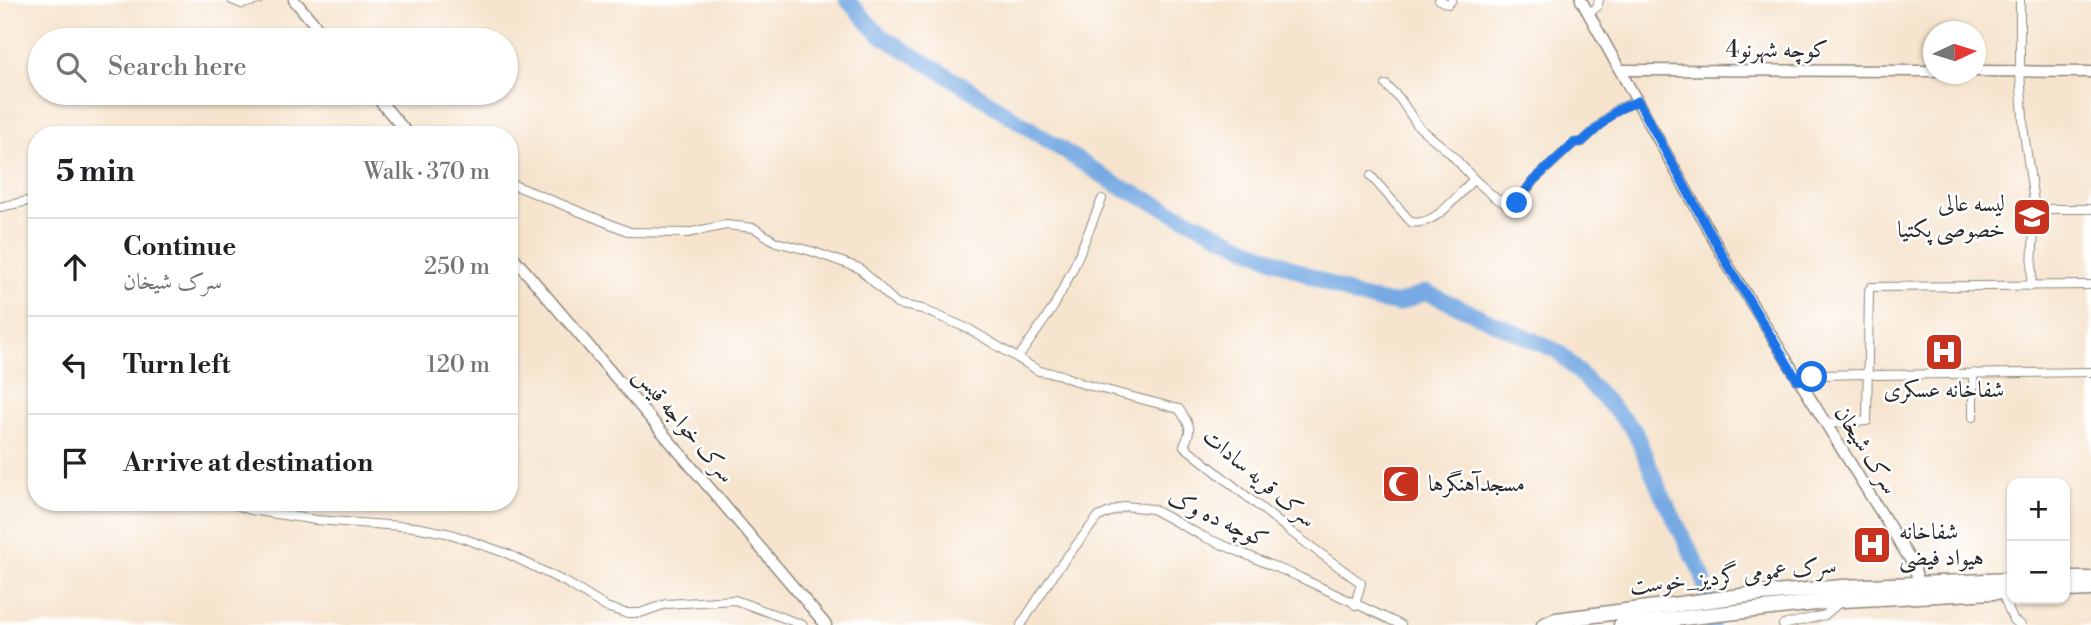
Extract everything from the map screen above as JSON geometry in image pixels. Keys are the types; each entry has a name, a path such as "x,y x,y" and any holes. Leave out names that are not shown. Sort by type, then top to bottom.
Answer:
{"highway":[{"path":"2070,579 2091,579"},
{"name":"سرک عمومی گردیز_خوست","path":"1750,602 1843,600 1921,590 2006,586"},
{"name":"سرک عمومی گردیز_خوست","path":"1544,625 1556,620 1750,602 1842,587 1921,590"},
{"path":"2070,590 2091,589"},
{"name":"سرک عمومی گردیز_خوست","path":"1621,625 1663,612"}],"street":[{"path":"232,0 242,4 259,0"},
{"path":"294,0 318,28"},
{"path":"1439,0 1448,4 1452,0"},
{"name":"سرک شیخان","path":"1581,0 1729,267 1914,566 1921,590"},
{"path":"1589,13 1597,8 1599,0"},
{"path":"2020,0 2020,71 2024,133 2035,209 2031,286"},
{"name":"کوچه شهرنو4","path":"1620,70 1923,71"},
{"path":"1986,71 2091,72"},
{"path":"1386,85 1400,99 1418,126 1450,153 1494,197 1511,207 1533,181 1574,143 1582,142 1617,110 1638,101"},
{"path":"384,105 402,126"},
{"path":"1371,176 1411,222 1416,223 1433,219 1474,179"},
{"name":"سرک قریه سادات","path":"518,187 630,232 687,233 726,225 754,228 776,242 859,268 897,304 922,309 959,324 1039,371 1179,409 1190,425 1190,433 1184,446 1291,532 1362,583 1355,605"},
{"path":"1018,358 1053,308 1073,270 1102,200"},
{"path":"0,207 28,202"},
{"path":"2035,209 2091,209"},
{"name":"سرک خواجه قیس","path":"518,263 826,625"},
{"path":"1825,425 1867,421 1871,374 1871,287 2091,285"},
{"path":"1798,381 1816,375 2091,372"},
{"path":"1973,373 1973,417"},
{"name":"کوچه ده وک","path":"1021,625 1056,571 1098,517 1125,506 1152,509 1204,537 1299,577 1401,625"},
{"path":"259,511 316,520 415,527 451,534 508,554 567,583 606,607 625,613 640,613 666,604 735,600 803,625"},
{"path":"2006,586 2013,620 2021,625"},
{"path":"1783,625 1825,615 1843,600"}],"waterway":[{"path":"847,0 880,35 1115,184 1243,246 1358,297 1397,304 1426,292 1559,352 1634,430 1660,491 1703,576 1712,625"}],"place":[{"name":"لیسه عالی خصوصی پکتیا","path":"2032,217"},
{"name":"شفاخانه عسکری","path":"1944,352"},
{"name":"مسجدآهنگرها","path":"1401,484"},
{"name":"شفاخانه هیواد فیضی","path":"1872,545"}],"route":[{"path":"1517,203 1533,181 1574,143 1582,142 1617,110 1638,101 1729,267 1798,381 1812,377"}]}
